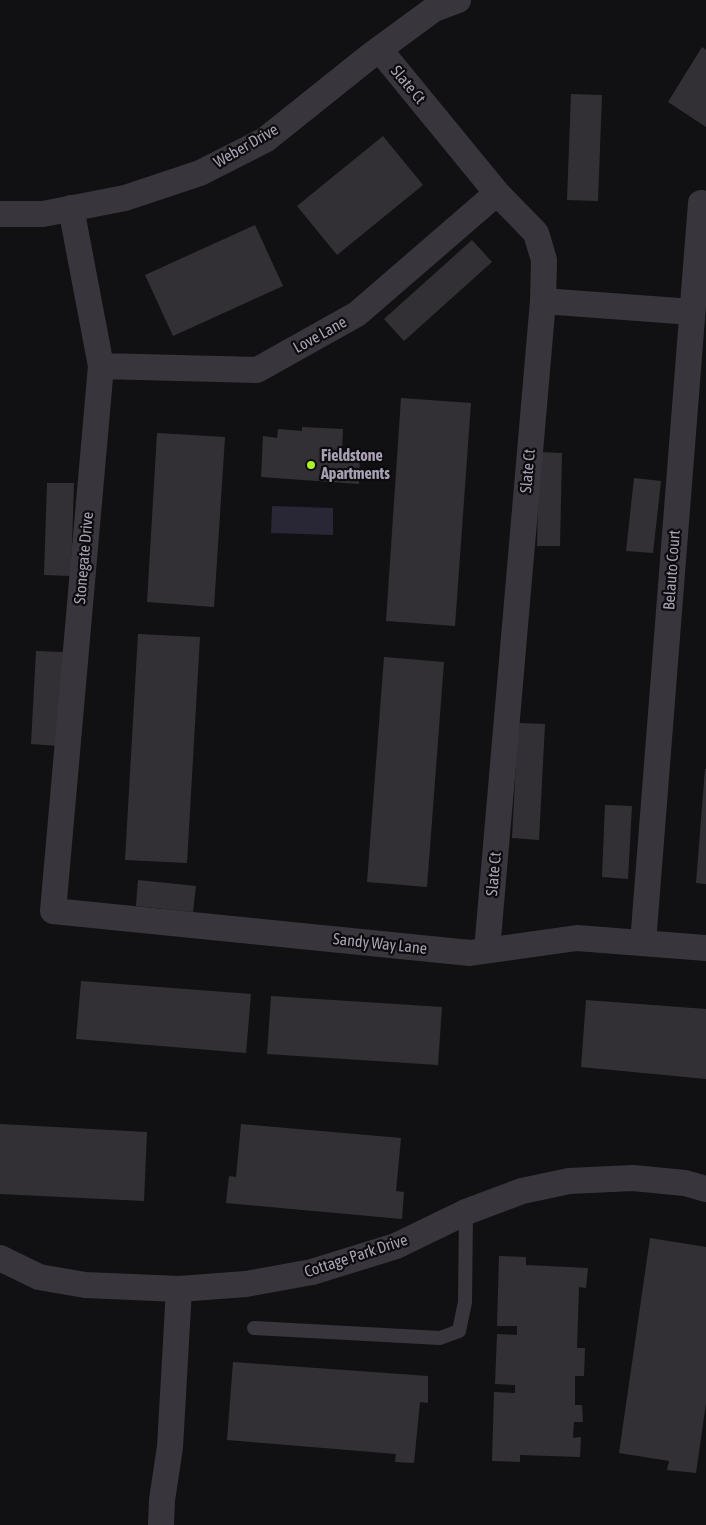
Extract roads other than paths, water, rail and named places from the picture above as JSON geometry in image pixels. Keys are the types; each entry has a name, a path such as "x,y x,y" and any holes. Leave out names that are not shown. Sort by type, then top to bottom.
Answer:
{"street":[{"name":"Weber Drive","path":"0,214 43,214 125,198 208,169 265,140 434,9 458,0"},
{"name":"Slate Ct","path":"379,50 497,193 536,233 544,260 543,301 487,950"},
{"name":"Love Lane","path":"101,366 257,370 357,314 497,193"},
{"name":"Belauto Court","path":"643,943 701,203 706,206"},
{"name":"Stonegate Drive","path":"53,911 101,366 71,208"},
{"path":"543,301 692,312"},
{"name":"Sandy Way Lane","path":"53,911 470,953 577,938 706,948"},
{"name":"Cottage Park Drive","path":"0,1258 39,1277 85,1285 179,1289 246,1284 312,1272 396,1246 466,1212 522,1191 569,1181 633,1178 685,1183 706,1190"},
{"path":"162,1513 170,1447 179,1289"}],"lane":[{"path":"254,1328 440,1338 459,1331 465,1302 466,1212"}],"place":[{"name":"Fieldstone Apartments","path":"311,465"}]}
